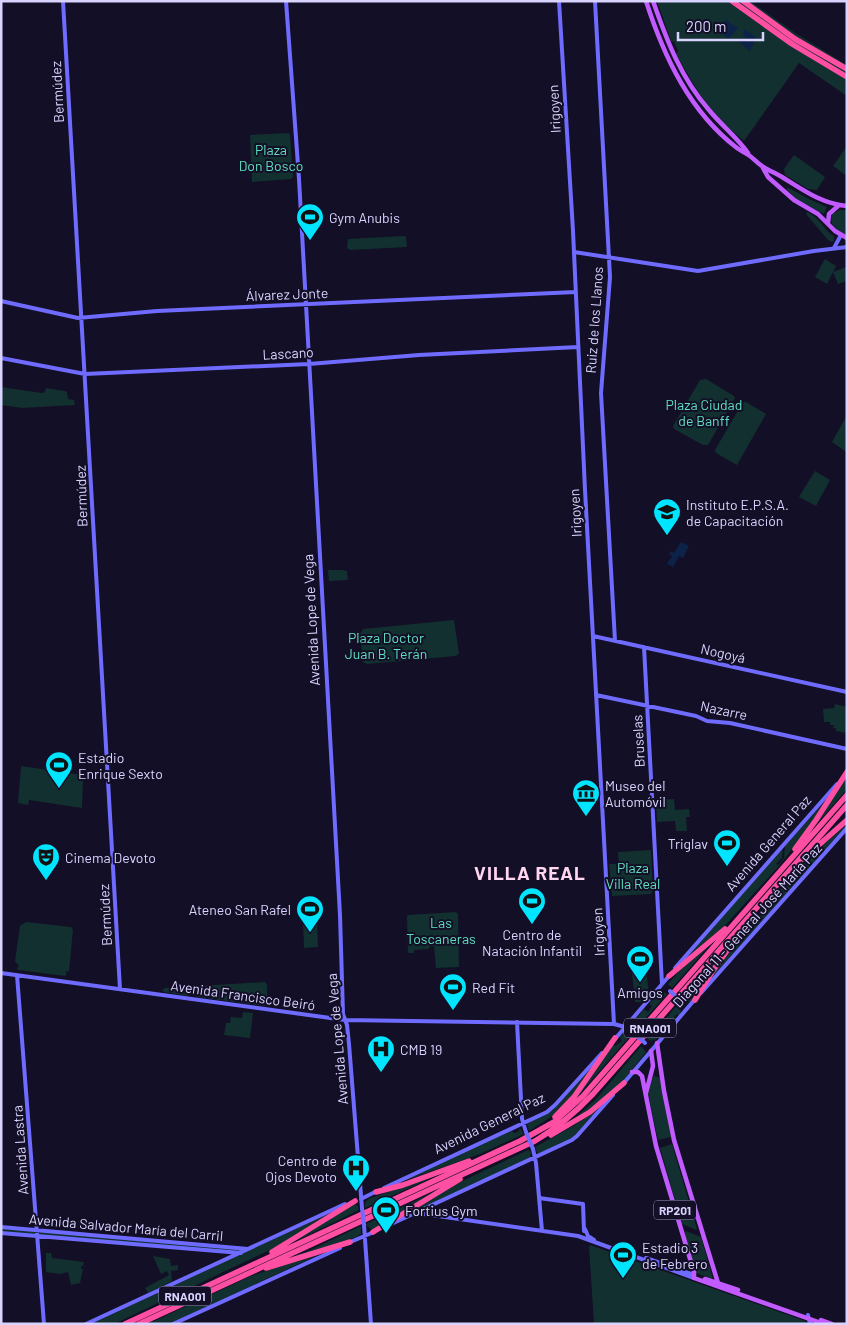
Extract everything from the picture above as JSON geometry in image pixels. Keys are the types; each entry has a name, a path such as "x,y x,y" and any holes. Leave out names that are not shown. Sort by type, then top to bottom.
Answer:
{"highway":[{"path":"732,1 792,44 847,77"},
{"path":"743,1 795,38 847,69"},
{"path":"780,876 847,772"},
{"name":"Avenida General Paz","path":"125,1324 535,1141 564,1122 586,1102 847,795"},
{"name":"Avenida General Paz","path":"780,876 847,805"},
{"path":"780,876 847,820"},
{"path":"669,976 756,904"},
{"path":"695,1000 756,904"},
{"name":"Avenida General Paz","path":"140,1324 246,1271 543,1129 562,1116 583,1096 756,904"},
{"path":"543,1129 574,1096 615,1038"},
{"path":"535,1141 552,1135 577,1121 624,1083"},
{"path":"376,1192 403,1185 459,1164 486,1157"},
{"path":"373,1232 480,1166"},
{"path":"246,1271 355,1201"},
{"path":"246,1271 350,1242"}],"main road":[{"path":"646,1 665,53 691,99 714,126 737,148 749,155 762,167 820,200 840,206 847,206"},
{"path":"653,1 670,49 692,88 709,111 742,144 749,155"},
{"path":"762,167 768,176 798,203 818,214 844,236"},
{"path":"785,192 783,188 786,184 792,184"},
{"path":"828,224 829,214 833,209 840,206"},
{"name":"RP201","path":"657,1043 674,1140 718,1283"},
{"path":"646,1094 653,1064 651,1051"},
{"path":"632,1072 638,1072 642,1076 657,1074 662,1079"},
{"name":"RP201","path":"642,1076 656,1146 694,1276"},
{"path":"694,1276 718,1283 810,1320 832,1324"},
{"path":"694,1276 824,1324"}],"street":[{"name":"Bermúdez","path":"64,1 120,989"},
{"name":"Avenida Lope de Vega","path":"286,1 299,176 340,915 343,1014 349,1044 371,1324"},
{"name":"Irigoyen","path":"560,1 614,1024"},
{"name":"Ruiz de los Llanos","path":"595,1 610,284 601,393 615,641"},
{"path":"834,248 844,236"},
{"path":"574,252 698,272 847,247"},
{"name":"Álvarez Jonte","path":"1,301 78,318 174,310 576,292"},
{"name":"Lascano","path":"1,358 85,374 308,364 419,355 578,347"},
{"name":"Nogoyá","path":"593,636 847,692"},
{"name":"Bruselas","path":"644,647 662,984"},
{"name":"Nazarre","path":"596,695 696,716 707,721 730,723 847,749"},
{"name":"Avenida General Paz","path":"86,1324 376,1192 553,1108 847,772"},
{"name":"Diagonal 11 - General José María Paz","path":"174,1324 417,1213 577,1136 847,828"},
{"name":"Avenida Francisco Beiró","path":"1,973 345,1020 614,1024 625,1027 632,1032 651,1051"},
{"name":"Avenida Lastra","path":"17,975 44,1324"},
{"path":"662,984 688,1008"},
{"path":"614,1024 631,1019 632,1032"},
{"path":"517,1022 523,1123 535,1157 542,1231"},
{"path":"645,1043 657,1043"},
{"path":"539,1198 583,1204 585,1229 583,1238"},
{"path":"417,1213 583,1238 694,1276"},
{"name":"Avenida Salvador María del Carril","path":"1,1228 250,1249"},
{"path":"585,1229 588,1236 592,1239 694,1276"},
{"name":"Avenida Salvador María del Carril","path":"1,1233 241,1253"}],"green space":[{"path":"657,1 750,1 795,33 847,65 847,96 799,63 744,141 720,120 691,80 676,54 678,51 674,42 671,41"},
{"name":"Plaza Don Bosco","path":"290,134 293,177 291,179 252,182 250,135"},
{"path":"847,146 847,176 833,166"},
{"path":"794,155 825,177 817,190 808,189 785,175 784,169"},
{"path":"787,187 827,207 824,214 795,198 787,190"},
{"path":"840,210 847,210 847,236 840,232 831,221 832,214"},
{"path":"807,212 834,236 834,241 828,240 806,214"},
{"path":"406,237 406,247 350,250 347,248 348,239"},
{"path":"825,259 836,266 827,284 815,277"},
{"path":"846,267 847,281 838,284 833,272"},
{"name":"Plaza Ciudad de Banff","path":"706,379 735,398 708,445 703,445 674,429 673,426 700,380"},
{"path":"1,387 42,393 45,392 46,388 65,391 67,392 68,399 74,400 75,405 22,408 1,405"},
{"path":"743,402 766,414 737,465 716,453 715,450"},
{"path":"847,415 847,451 845,451 832,442"},
{"path":"815,471 830,480 816,506 799,497"},
{"path":"328,570 347,571 348,580 329,581"},
{"name":"Plaza Doctor Juan B. Terán","path":"454,620 459,653 456,656 367,664 363,662 360,634 363,629"},
{"path":"835,704 847,707 847,733 836,731 836,728 833,728 834,725 830,725 830,722 824,722 823,709 834,708"},
{"path":"21,766 82,775 82,808 29,800 28,805 18,803"},
{"path":"847,777 847,789 815,826"},
{"path":"828,798 812,824 779,866 721,930 682,962 783,847 782,858 776,864 778,865 784,858 785,846"},
{"path":"674,799 675,810 689,809 690,817 686,817 687,831 676,831 675,821 657,822 656,800"},
{"path":"847,824 707,985 740,937 777,891 809,858"},
{"name":"Plaza Villa Real","path":"651,850 653,891 651,894 612,896 609,864 619,864 618,852"},
{"name":"Las Toscaneras","path":"456,912 458,914 459,967 436,968 434,946 429,947 429,949 414,950 414,953 408,953 408,915"},
{"name":"Ateneo San Rafel","path":"317,919 318,947 304,948 303,920"},
{"path":"26,922 71,927 73,930 69,971 65,972 67,974 65,976 18,970 19,966 15,961 20,926"},
{"path":"709,946 672,988 668,984 685,965"},
{"path":"725,950 692,1000 688,1002 683,998"},
{"name":"Amigos","path":"638,966 641,969 646,968 649,994 641,997 641,1002 635,1002 632,973 634,973 633,971"},
{"path":"265,982 267,985 267,1003 265,1006 198,997 195,995 195,989 198,986"},
{"path":"190,987 192,992 188,996 162,990 165,988"},
{"path":"660,992 667,994 635,1030 633,1026 634,1021 644,1009 648,1012 652,1006 649,1004 655,997 657,999 660,997 658,994"},
{"path":"678,1004 681,1011 679,1016 677,1014 674,1017 676,1019 655,1040 647,1040"},
{"path":"243,1012 253,1013 250,1038 224,1035 226,1023 230,1023 231,1017 242,1018"},
{"path":"625,1032 630,1036 577,1097 613,1044 615,1046 622,1041 620,1037"},
{"path":"641,1046 646,1052 624,1080 591,1109 574,1119 596,1099"},
{"path":"603,1053 570,1099 557,1113 529,1131 527,1124 553,1110"},
{"path":"655,1076 660,1078 671,1137 658,1140 648,1094 651,1079"},
{"path":"609,1097 574,1137 538,1155 535,1147 575,1125"},
{"path":"520,1128 524,1134 480,1154 398,1183 512,1131 514,1133 518,1132"},
{"path":"672,1144 696,1230 682,1224 660,1148"},
{"path":"528,1150 531,1152 530,1158 416,1213 394,1220 456,1184"},
{"path":"440,1174 365,1208 365,1203 368,1199"},
{"path":"434,1192 374,1229 371,1229 366,1224"},
{"path":"355,1204 359,1210 298,1240 297,1238"},
{"path":"332,1212 276,1247 114,1324 91,1324"},
{"path":"361,1226 361,1234 356,1237 297,1256 296,1255 306,1252"},
{"path":"1,1227 250,1249 241,1253 1,1233"},
{"path":"686,1231 701,1237 713,1279 696,1273 684,1232"},
{"path":"590,1245 805,1321 807,1324 594,1324"},
{"path":"46,1253 51,1253 52,1258 84,1262 83,1266 81,1266 81,1269 83,1269 80,1283 71,1285 68,1272 60,1274 46,1272"},
{"path":"319,1253 169,1324 148,1324 251,1276"},
{"path":"153,1256 170,1259 171,1266 178,1265 178,1270 171,1271 172,1281 148,1293 145,1288 169,1275 167,1271 161,1274"}],"water":[{"path":"726,20 738,28 729,39 718,31"},
{"path":"744,29 756,37 750,51 739,42 740,38 747,39 743,35"},
{"path":"681,542 689,546 683,558 679,556 673,567 667,564 672,556 669,554 671,551 674,553"}],"place":[{"name":"Gym Anubis","path":"310,241"},
{"name":"Instituto E.P.S.A. de Capacitación","path":"667,536"},
{"name":"Estadio Enrique Sexto","path":"59,789"},
{"name":"Museo del Automóvil","path":"586,817"},
{"name":"Triglav","path":"727,867"},
{"name":"Cinema Devoto","path":"46,881"},
{"name":"Centro de Natación Infantil","path":"532,925"},
{"name":"Ateneo San Rafel","path":"310,933"},
{"name":"Amigos","path":"640,983"},
{"name":"Red Fit","path":"453,1011"},
{"name":"CMB 19","path":"381,1073"},
{"name":"Centro de Ojos Devoto","path":"356,1192"},
{"name":"Fortius Gym","path":"386,1234"},
{"name":"Estadio 3 de Febrero","path":"623,1279"}],"district":[{"name":"VILLA REAL","path":"530,872"}]}
